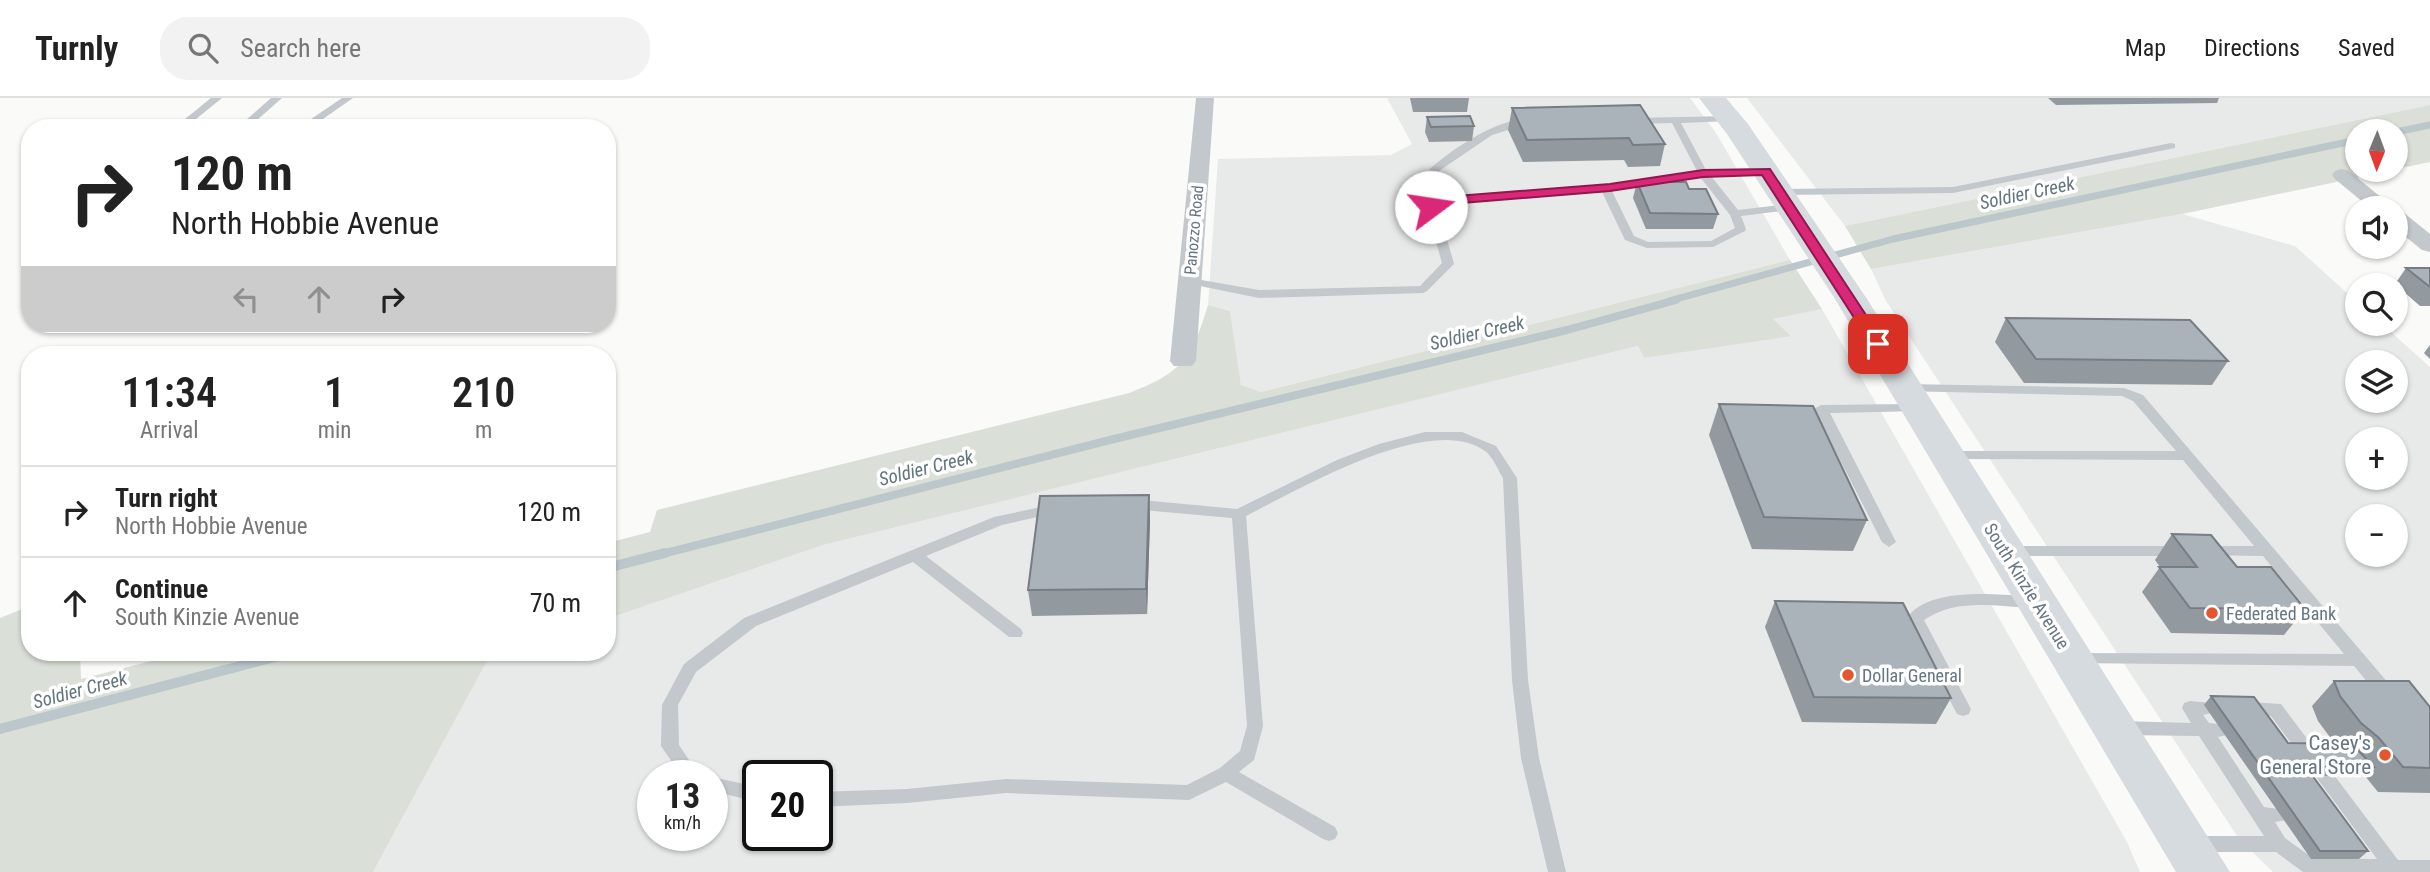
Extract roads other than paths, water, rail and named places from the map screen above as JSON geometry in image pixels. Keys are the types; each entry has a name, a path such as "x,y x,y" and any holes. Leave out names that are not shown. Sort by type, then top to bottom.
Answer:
{"main road":[{"name":"South Kinzie Avenue","path":"1720,108 1851,299 2195,858"}],"street":[{"name":"Panozzo Road","path":"1183,361 1205,98"},
{"path":"2342,175 2368,196"},
{"path":"2408,228 2430,245"}],"lane":[{"path":"190,119 217,98"},
{"path":"252,119 277,98"},
{"path":"316,119 348,98"},
{"path":"1623,121 1675,120 1720,108"},
{"path":"1605,188 1629,238 1647,245 1713,244 1741,229 1735,214 1703,173 1675,120"},
{"path":"1190,281 1259,294 1423,289 1448,264 1431,201 1434,170 1465,147 1503,128 1533,123"},
{"path":"1735,214 1784,198 1953,190 2171,146"},
{"path":"1431,201 1605,188 1703,173 1784,198"},
{"path":"1889,542 1815,409 1911,398 2124,392 2138,398 2399,708"},
{"path":"1119,504 1146,503 1239,514 1378,447 1436,435 1463,436 1488,444 1505,460 1510,478 1520,680 1530,758 1557,872"},
{"path":"1947,455 2187,456"},
{"path":"680,760 670,746 670,705 690,668 750,622 999,521 1051,509 1078,507"},
{"path":"833,799 907,796 1006,786 1189,793 1226,773 1248,755 1255,726 1239,514"},
{"path":"2006,551 2266,551"},
{"path":"914,555 1015,633"},
{"path":"1963,709 1915,618 1929,606 1950,601 2037,602"},
{"path":"2073,659 2359,660"},
{"path":"2206,708 2189,708 2212,730 2236,764 2260,814 2279,844 2311,867 2430,868"},
{"path":"2249,709 2275,709 2308,753"},
{"path":"2115,728 2212,730"},
{"path":"2264,730 2291,731"},
{"path":"1226,773 1329,833"},
{"path":"2325,776 2393,867"},
{"path":"2260,814 2280,815"},
{"path":"2327,816 2355,816"},
{"path":"2195,858 2279,844"}],"waterway":[{"name":"Soldier Creek","path":"2408,130 2430,125"},
{"name":"Soldier Creek","path":"1669,301 1893,239 2345,143"},
{"name":"Soldier Creek","path":"658,555 1114,439 1567,330 1676,300"},
{"name":"Soldier Creek","path":"616,566 665,553"},
{"name":"Soldier Creek","path":"0,729 259,661"}],"place":[{"name":"Federated Bank","path":"2212,613"},
{"name":"Dollar General","path":"1848,675"},
{"name":"Casey's General Store","path":"2385,755"}]}
